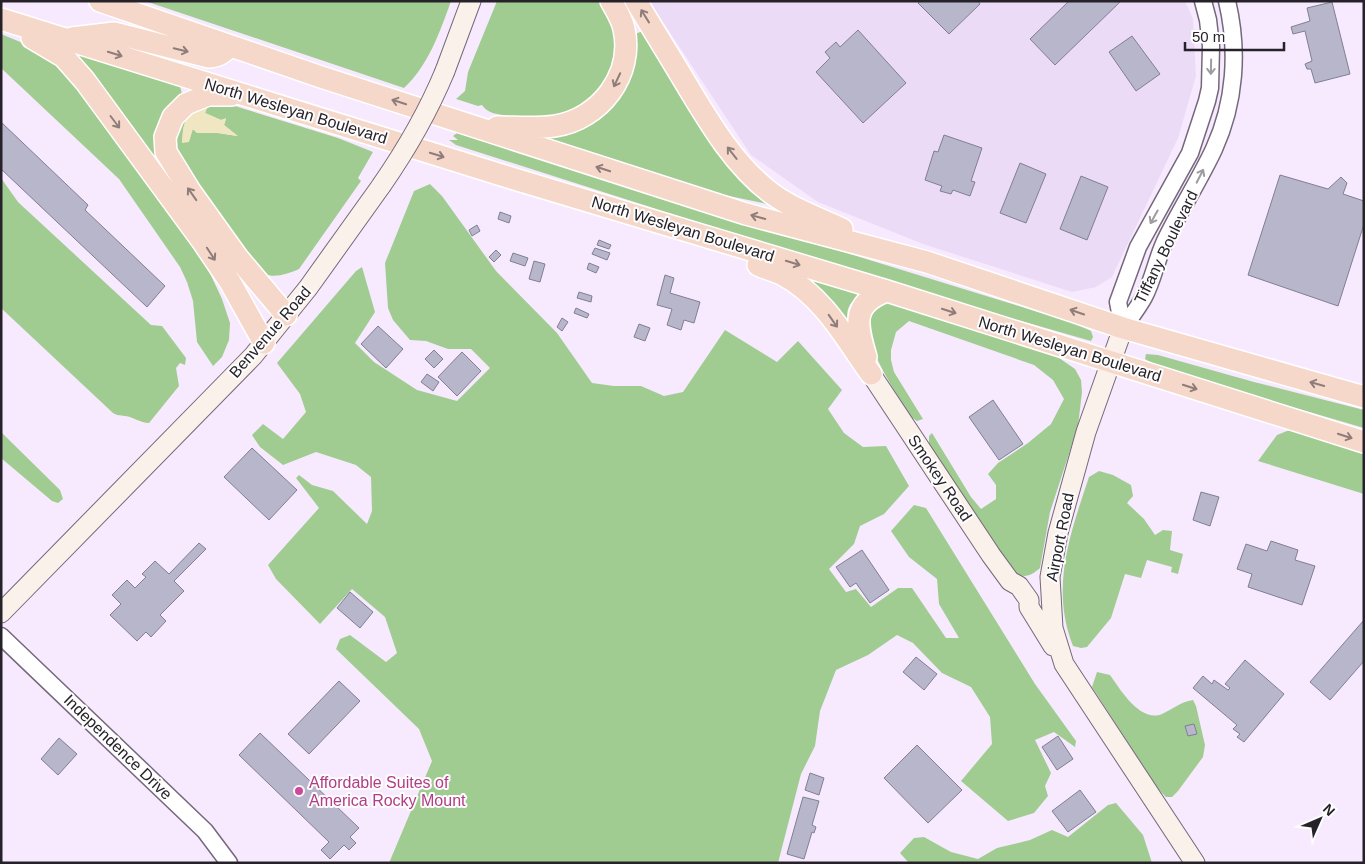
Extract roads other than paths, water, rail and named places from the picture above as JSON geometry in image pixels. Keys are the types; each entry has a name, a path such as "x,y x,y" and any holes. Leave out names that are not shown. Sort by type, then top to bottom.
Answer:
{"highway":[{"name":"North Wesleyan Boulevard","path":"100,1 230,46 746,214 940,266 1123,328 1364,397"},
{"path":"475,126 554,126 575,120 596,108 612,92 626,56 624,28 611,1"},
{"path":"636,1 718,134 750,173 770,192 795,208 907,257"},
{"name":"North Wesleyan Boulevard","path":"1,19 511,178 887,291 1364,442"},
{"path":"1,26 22,32 49,47 64,58 85,81 203,242 230,282 264,343"},
{"path":"64,39 114,33 209,57 216,57 230,46"},
{"path":"280,106 231,95 208,95 186,104 173,117 166,137 166,152 190,191 238,258 286,315"},
{"path":"640,216 730,255 784,275 805,290 828,314 871,374"},
{"path":"871,374 858,328 859,314 864,304 875,295 887,291"}],"main road":[{"name":"Benvenue Road","path":"1,613 247,362 308,288 403,155 432,101 471,1"},
{"name":"Airport Road","path":"1123,328 1086,432 1058,533 1050,577 1054,628 1064,664 1195,863"},
{"name":"Smokey Road","path":"871,374 1010,581 1019,586 1029,600 1029,608 1064,664"}],"street":[{"name":"Tiffany Boulevard","path":"1123,328 1118,302 1138,247 1190,153 1207,101 1210,88 1211,46 1208,20 1203,1"},
{"name":"Tiffany Boulevard","path":"1123,328 1144,296 1167,237 1196,185 1221,131 1231,94 1234,50 1233,29 1227,1"},
{"name":"Independence Drive","path":"1,636 205,831 229,863"}],"place":[{"name":"Affordable Suites of America Rocky Mount","path":"299,791"}]}
